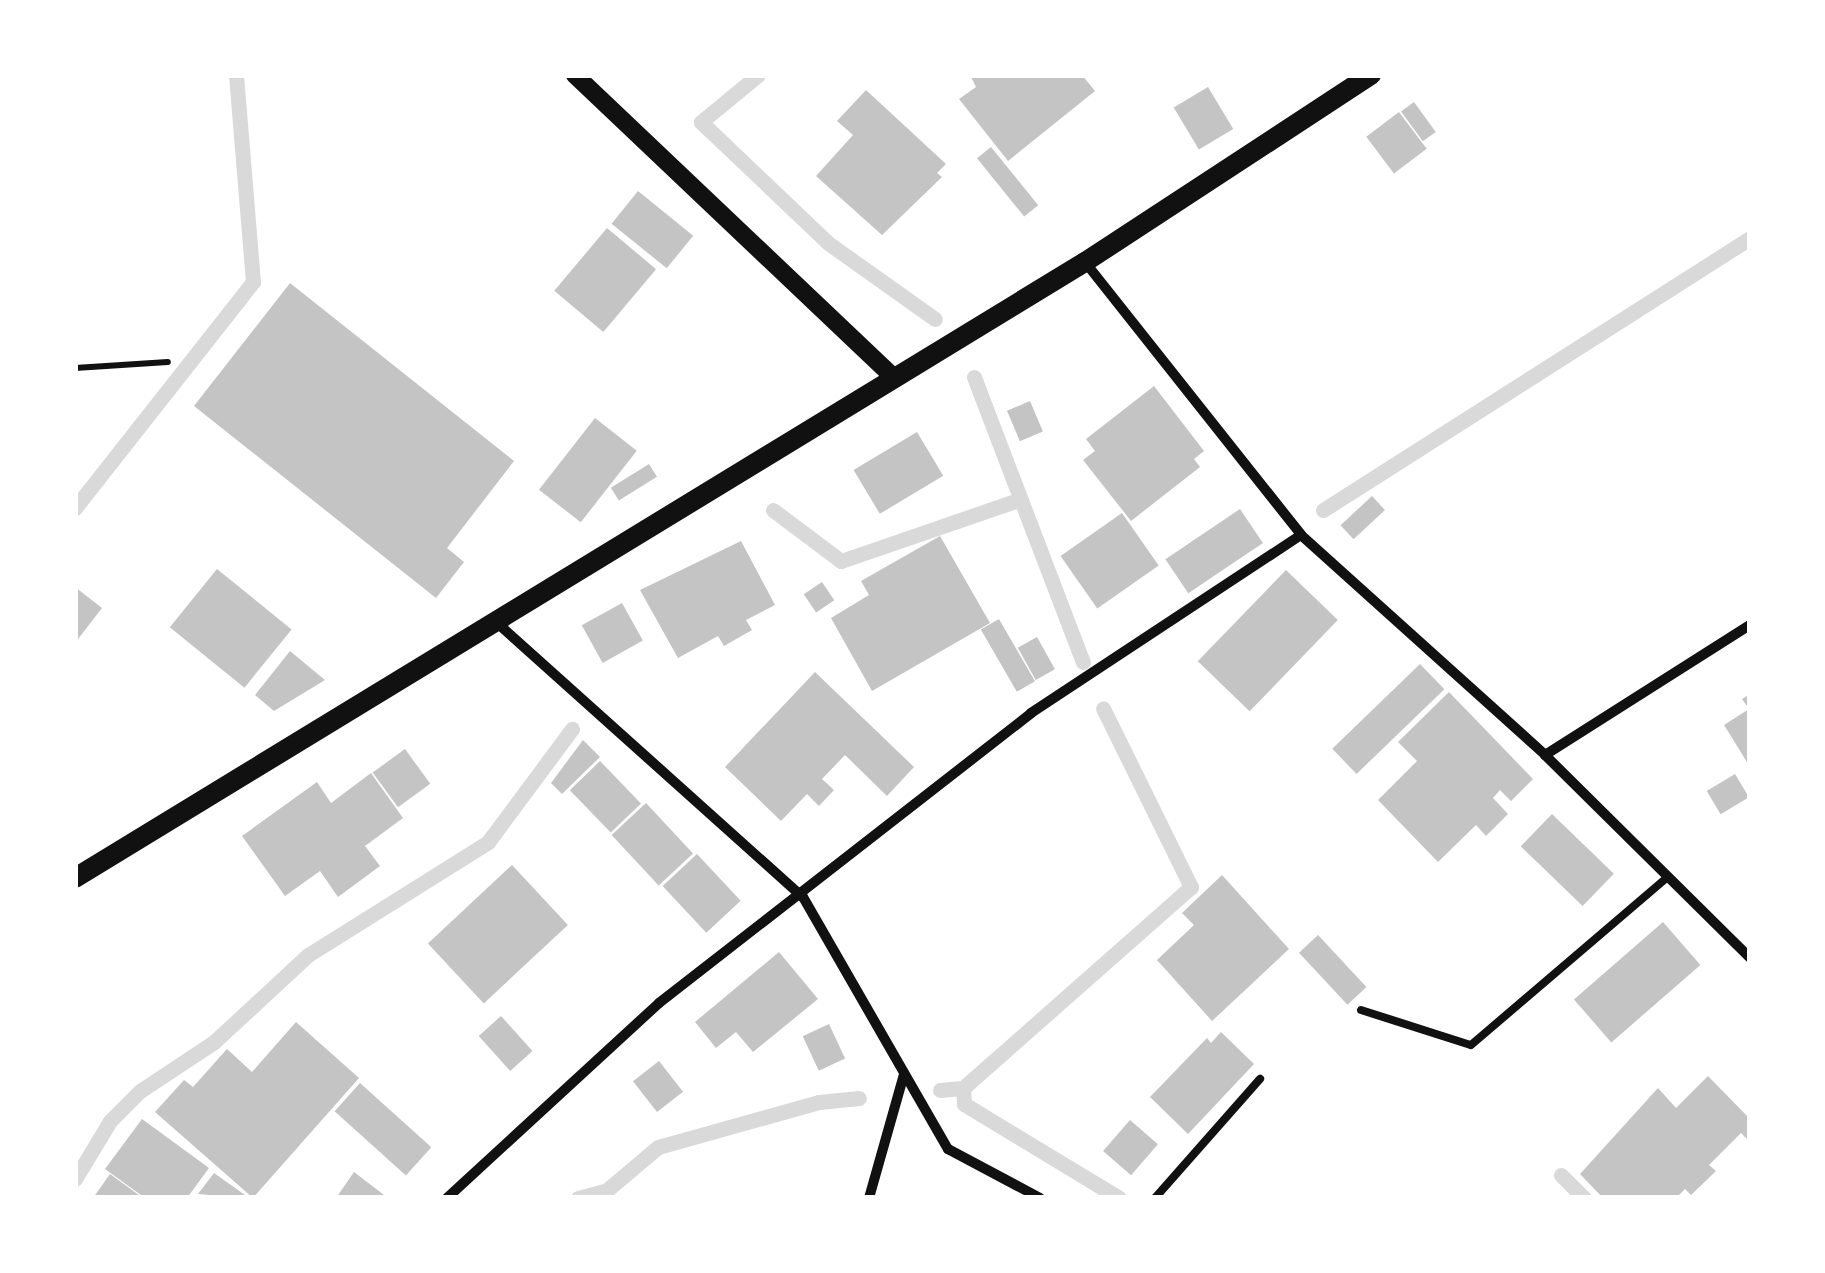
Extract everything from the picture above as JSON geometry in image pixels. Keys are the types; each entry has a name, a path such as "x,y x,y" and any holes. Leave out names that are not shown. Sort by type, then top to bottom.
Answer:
{"main road":[{"path":"75,878 493,619 1085,262 1370,75"}],"street":[{"path":"575,75 892,376"},
{"path":"1085,262 1301,535 1545,755 1750,958"},
{"path":"448,1198 659,1003 803,897 1031,713 1301,535"},
{"path":"493,619 803,897 948,1149 1040,1198"},
{"path":"1545,755 1750,625"},
{"path":"869,1198 904,1074"}],"lane":[{"path":"1361,1010 1471,1045 1668,877"},
{"path":"1155,1198 1260,1079"}],"path":[{"path":"75,368 168,362"}],"building":[{"path":"970,75 1082,75 1095,91 1008,161 959,99 976,87"},
{"path":"1208,87 1233,129 1199,150 1174,108"},
{"path":"866,90 946,164 937,173 942,177 882,235 816,176 853,135 837,121"},
{"path":"1414,102 1436,132 1423,141 1401,111"},
{"path":"1399,112 1427,149 1394,173 1366,137"},
{"path":"991,147 1038,205 1024,217 977,158"},
{"path":"638,191 693,236 667,268 612,224"},
{"path":"607,228 656,269 603,332 554,291"},
{"path":"290,283 514,461 447,548 464,562 436,598 194,406"},
{"path":"1154,386 1204,451 1194,459 1200,467 1131,521 1083,460 1095,451 1086,439"},
{"path":"1030,401 1043,431 1020,441 1007,411"},
{"path":"595,418 637,451 581,522 539,490"},
{"path":"917,432 943,476 880,514 854,470"},
{"path":"649,464 657,477 619,501 611,488"},
{"path":"1372,496 1385,510 1354,539 1341,525"},
{"path":"1240,509 1263,543 1188,593 1165,559"},
{"path":"1122,513 1159,565 1097,608 1061,556"},
{"path":"940,536 990,623 872,691 831,618 869,595 861,581"},
{"path":"741,541 775,605 746,620 752,630 724,646 718,636 678,658 640,590"},
{"path":"217,569 292,629 244,688 170,627"},
{"path":"1286,570 1338,620 1250,711 1198,661"},
{"path":"822,582 834,600 816,613 804,594"},
{"path":"75,587 102,608 75,643"},
{"path":"622,603 643,641 603,663 582,625"},
{"path":"999,619 1035,681 1017,692 981,630"},
{"path":"1037,637 1055,669 1036,680 1018,648"},
{"path":"290,651 325,680 274,711 255,695"},
{"path":"1420,664 1444,689 1357,774 1332,749"},
{"path":"815,672 914,767 887,796 845,755 822,779 834,790 819,806 807,794 781,821 725,767"},
{"path":"1449,692 1533,779 1511,801 1500,790 1493,798 1508,814 1486,836 1476,825 1438,862 1378,800 1417,761 1398,742"},
{"path":"1750,694 1750,767 1724,725 1749,709 1742,699"},
{"path":"583,740 600,757 562,794 551,783"},
{"path":"405,749 430,784 398,807 373,773"},
{"path":"600,761 641,803 611,833 570,790"},
{"path":"371,773 403,818 365,846 380,866 338,897 320,871 285,896 242,836 317,782 331,803"},
{"path":"1735,774 1749,797 1721,814 1707,791"},
{"path":"646,803 693,853 659,886 612,835"},
{"path":"1552,814 1614,874 1583,906 1521,846"},
{"path":"697,854 741,901 706,933 663,886"},
{"path":"512,865 568,925 484,1003 428,943"},
{"path":"1222,875 1289,949 1212,1021 1157,960 1194,925 1182,913"},
{"path":"1663,922 1700,965 1611,1042 1574,999"},
{"path":"1318,935 1366,987 1347,1005 1299,953"},
{"path":"779,952 818,999 753,1052 736,1032 716,1048 695,1022"},
{"path":"501,1016 532,1051 510,1071 479,1036"},
{"path":"296,1022 359,1078 253,1198 155,1112 184,1080 193,1087 227,1049 252,1072"},
{"path":"829,1024 845,1058 819,1071 803,1036"},
{"path":"1221,1032 1254,1064 1188,1134 1150,1097 1207,1038 1211,1043"},
{"path":"659,1061 683,1092 657,1112 633,1081"},
{"path":"1708,1076 1750,1119 1750,1142 1741,1133 1709,1165 1716,1171 1691,1195 1685,1189 1676,1198 1603,1198 1580,1174 1658,1088 1676,1108"},
{"path":"360,1083 431,1147 406,1175 335,1111"},
{"path":"142,1119 209,1168 187,1198 145,1198 105,1169"},
{"path":"1130,1120 1158,1144 1131,1175 1103,1151"},
{"path":"354,1172 388,1198 336,1198"},
{"path":"214,1173 245,1195 243,1198 198,1194"},
{"path":"110,1174 143,1198 93,1198"}],"waterway":[{"path":"75,508 253,282 236,75"},
{"path":"758,75 701,122 828,243 935,319"},
{"path":"1323,510 1750,238"},
{"path":"974,377 1083,662"},
{"path":"773,510 841,561 1021,499"},
{"path":"940,1090 963,1088 1191,887 1103,708"},
{"path":"75,1179 110,1121 140,1091 214,1042 308,955 488,842 572,729"},
{"path":"963,1088 964,1104 1119,1198"},
{"path":"578,1198 607,1190 658,1147 819,1102 859,1098"},
{"path":"1561,1175 1584,1198"}]}
